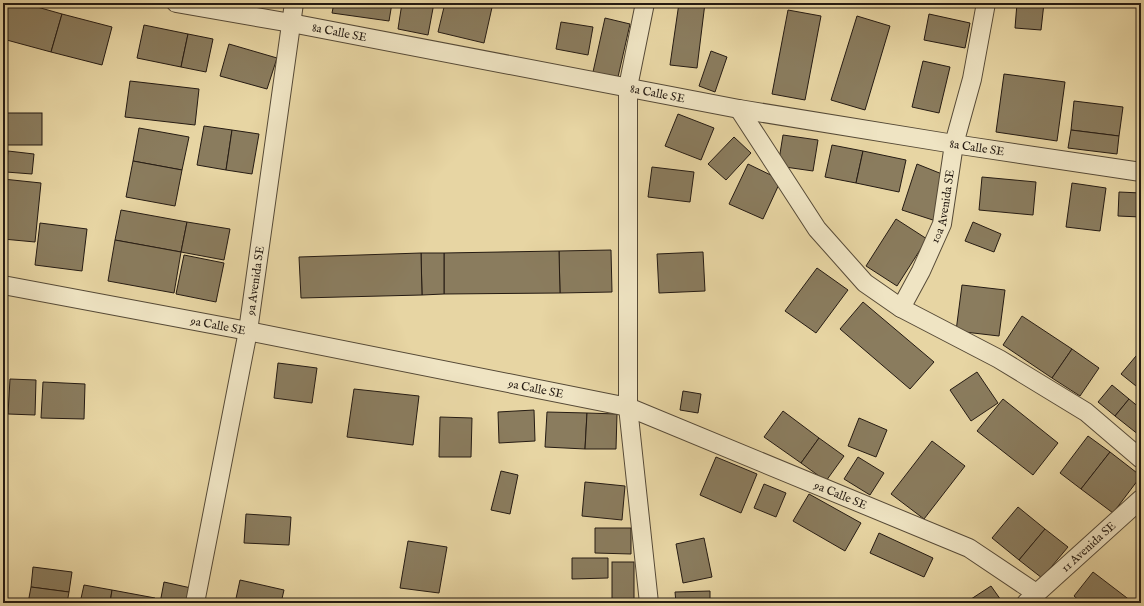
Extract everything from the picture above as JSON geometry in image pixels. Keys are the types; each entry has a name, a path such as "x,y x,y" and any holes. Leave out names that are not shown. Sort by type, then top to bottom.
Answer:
{"street":[{"name":"8a Calle SE","path":"176,3 291,23 739,109 954,144 1141,172"},
{"name":"9a Avenida SE","path":"196,603 248,331 294,3"},
{"path":"645,3 628,87 628,407 649,603"},
{"name":"10a Avenida SE","path":"901,308 921,271 942,224 954,144 972,79 986,3"},
{"path":"739,109 817,229 865,283 901,308 999,359 1086,412 1141,459"},
{"name":"9a Calle SE","path":"3,285 248,331 628,407 968,548 1031,598"},
{"name":"11 Avenida SE","path":"1031,598 1141,499"}],"building":[{"path":"3,3 23,3 62,14 51,52 3,39"},
{"path":"334,3 392,3 389,21 332,13"},
{"path":"402,3 434,3 428,35 398,29"},
{"path":"445,3 493,3 484,43 438,32"},
{"path":"679,3 705,3 697,68 670,65"},
{"path":"1017,3 1044,3 1041,30 1015,28"},
{"path":"788,10 821,16 805,100 772,94"},
{"path":"62,14 112,27 102,65 51,52"},
{"path":"929,14 970,23 965,48 924,40"},
{"path":"857,16 890,26 865,110 831,100"},
{"path":"605,18 630,24 618,77 593,72"},
{"path":"561,22 593,27 588,55 556,49"},
{"path":"144,25 188,34 181,67 137,58"},
{"path":"188,34 213,39 206,72 181,67"},
{"path":"229,44 277,58 267,89 220,76"},
{"path":"711,51 727,57 715,92 699,86"},
{"path":"923,61 950,67 939,113 912,107"},
{"path":"1004,74 1065,82 1057,141 996,132"},
{"path":"130,81 199,89 195,125 125,117"},
{"path":"1074,101 1123,107 1119,136 1071,130"},
{"path":"5,113 42,113 42,145 5,145"},
{"path":"678,114 714,128 701,160 665,146"},
{"path":"204,126 232,130 226,170 197,165"},
{"path":"139,128 189,137 182,170 133,161"},
{"path":"232,130 259,134 252,174 226,170"},
{"path":"1071,130 1119,136 1117,154 1068,148"},
{"path":"783,135 818,140 813,171 778,166"},
{"path":"734,137 751,153 726,180 708,164"},
{"path":"832,145 863,151 856,183 825,177"},
{"path":"8,151 34,154 32,174 6,172"},
{"path":"863,151 906,160 899,192 856,183"},
{"path":"133,161 182,170 175,206 126,197"},
{"path":"748,164 781,180 763,219 729,204"},
{"path":"917,164 942,174 939,222 902,210"},
{"path":"652,167 694,172 690,202 648,197"},
{"path":"982,177 1036,182 1033,215 979,210"},
{"path":"3,179 41,183 35,242 3,239"},
{"path":"1072,183 1106,188 1100,231 1066,227"},
{"path":"1119,192 1141,193 1141,217 1118,216"},
{"path":"121,210 187,222 181,252 115,240"},
{"path":"896,219 927,239 897,286 866,266"},
{"path":"187,222 230,229 224,260 181,252"},
{"path":"973,222 1001,234 994,252 965,241"},
{"path":"40,223 87,229 82,271 35,265"},
{"path":"115,240 181,252 174,293 108,281"},
{"path":"611,250 612,292 560,293 559,251"},
{"path":"559,251 560,293 444,294 444,253"},
{"path":"703,252 705,291 659,293 657,254"},
{"path":"421,253 444,253 444,294 422,295"},
{"path":"421,253 422,295 301,298 299,257"},
{"path":"184,255 224,263 216,302 176,294"},
{"path":"817,268 848,290 816,333 785,311"},
{"path":"962,285 1005,290 999,336 956,331"},
{"path":"863,302 934,362 910,389 840,329"},
{"path":"1022,316 1072,349 1052,378 1003,345"},
{"path":"1072,349 1099,368 1080,396 1052,378"},
{"path":"1141,350 1141,390 1121,374"},
{"path":"278,363 317,368 312,403 274,398"},
{"path":"977,372 998,403 971,421 950,390"},
{"path":"10,379 36,380 35,415 8,414"},
{"path":"43,382 85,384 84,419 41,418"},
{"path":"1112,385 1129,399 1115,416 1098,402"},
{"path":"354,389 419,396 413,445 347,437"},
{"path":"683,391 701,394 698,413 680,410"},
{"path":"1003,399 1058,443 1033,475 977,431"},
{"path":"1129,399 1141,409 1141,433 1139,435 1115,416"},
{"path":"534,410 535,441 499,443 498,412"},
{"path":"783,411 819,438 801,463 764,437"},
{"path":"547,412 587,413 585,449 545,447"},
{"path":"587,413 617,414 616,449 585,449"},
{"path":"440,417 472,418 471,457 439,457"},
{"path":"859,418 887,430 876,457 848,446"},
{"path":"1088,436 1110,452 1081,489 1060,473"},
{"path":"819,438 844,456 826,481 801,463"},
{"path":"932,441 965,466 924,519 891,494"},
{"path":"1110,452 1141,476 1113,513 1081,489"},
{"path":"716,457 757,474 741,513 700,495"},
{"path":"858,457 884,473 870,495 844,479"},
{"path":"501,471 518,475 510,514 491,510"},
{"path":"585,482 625,486 622,520 582,516"},
{"path":"764,484 786,493 776,517 754,508"},
{"path":"809,494 861,523 845,551 793,521"},
{"path":"1018,507 1045,529 1019,560 992,538"},
{"path":"246,514 291,517 289,545 244,543"},
{"path":"595,528 631,528 631,554 595,553"},
{"path":"1045,529 1068,547 1042,578 1019,560"},
{"path":"879,533 933,558 924,577 870,553"},
{"path":"704,538 712,577 683,583 676,544"},
{"path":"408,541 447,547 439,593 400,588"},
{"path":"572,558 608,558 608,578 572,579"},
{"path":"612,562 634,562 634,603 612,603"},
{"path":"33,567 72,572 69,592 31,587"},
{"path":"1093,572 1131,601 1129,603 1082,603 1074,596"},
{"path":"240,580 284,590 281,603 235,603"},
{"path":"164,582 191,588 188,603 160,603"},
{"path":"84,585 112,590 110,603 80,603"},
{"path":"991,586 1003,603 965,603"},
{"path":"31,587 69,592 67,603 28,603"},
{"path":"112,590 155,598 154,603 110,603"},
{"path":"710,591 710,603 676,603 675,592"}]}
